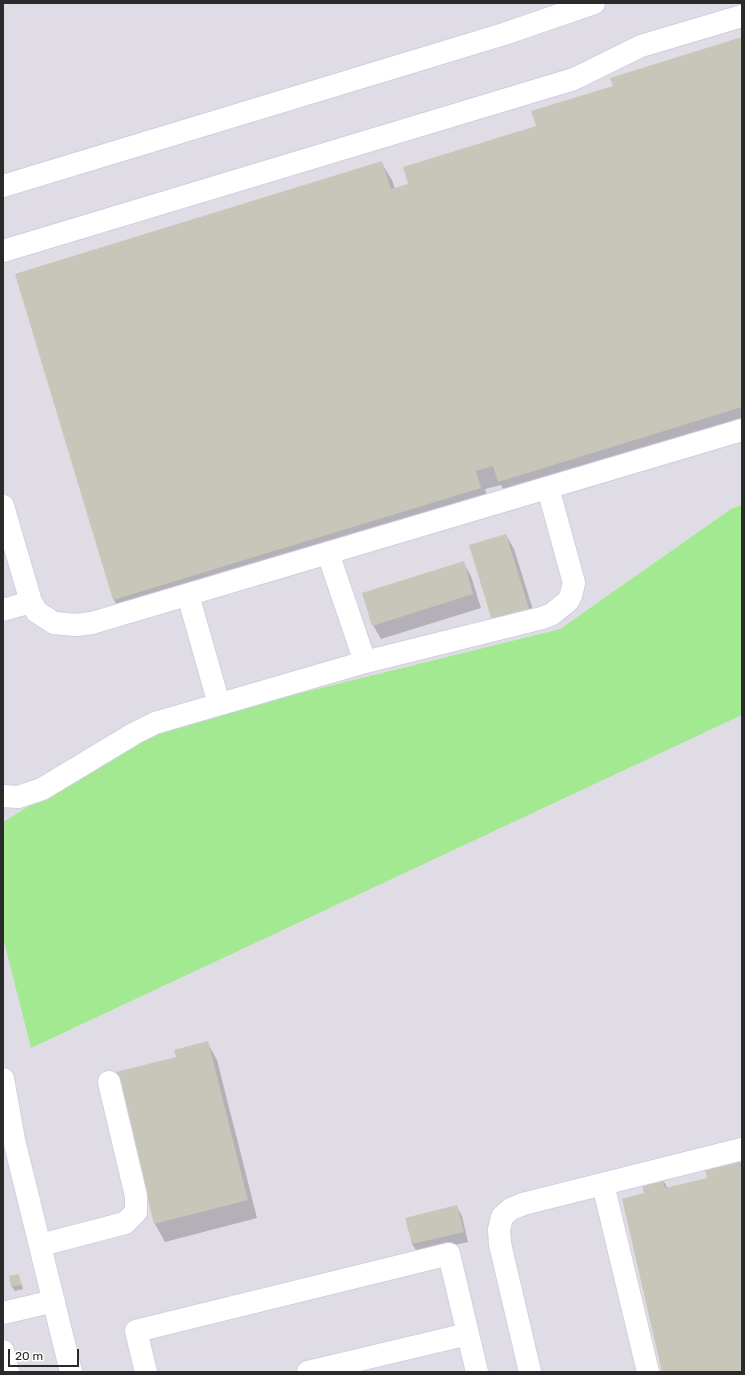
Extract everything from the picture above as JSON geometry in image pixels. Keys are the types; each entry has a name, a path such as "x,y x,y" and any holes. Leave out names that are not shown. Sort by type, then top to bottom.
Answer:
{"street":[{"path":"3,186 504,34 594,3"},
{"path":"3,251 574,80 641,46 742,16"},
{"path":"3,506 31,602 37,612 45,619 54,623 76,625 92,623 742,430"},
{"path":"3,796 18,797 33,793 142,729 155,723 365,662 542,618 552,614 568,601 571,596 574,583 548,488"},
{"path":"328,553 365,662"},
{"path":"188,594 219,704"},
{"path":"3,610 31,602"},
{"path":"3,1079 9,1140 41,1245 71,1372"},
{"path":"41,1245 125,1223 136,1212 136,1196 109,1082"},
{"path":"530,1372 500,1244 499,1230 502,1217 511,1209 523,1204 742,1149"},
{"path":"604,1184 648,1372"},
{"path":"146,1372 136,1331 449,1254 477,1372"},
{"path":"3,1313 54,1301"},
{"path":"308,1372 468,1334"},
{"path":"3,1351 8,1372"}],"shaded area":[{"path":"3,3 742,3 742,505 731,509 560,629 155,729 3,822"},
{"path":"742,715 742,1372 3,1372 3,938 31,1048"}],"green space":[{"path":"742,505 742,715 31,1048 3,938 3,822 155,729 560,629 731,509"}],"building":[{"path":"742,37 742,407 498,482 493,466 476,471 481,488 113,600 15,274 382,161 391,189 408,184 403,167 536,126 531,111 613,86 610,78"},
{"path":"506,534 530,612 493,624 469,545"},
{"path":"464,561 473,594 372,626 362,593"},
{"path":"208,1041 248,1200 154,1224 116,1072 176,1057 174,1050"},
{"path":"738,1158 742,1170 742,1372 662,1372 622,1199 644,1193 641,1182 662,1177 665,1188 707,1178 704,1166"},
{"path":"457,1205 464,1232 412,1244 405,1218"},
{"path":"19,1274 21,1285 11,1287 9,1276"}]}
